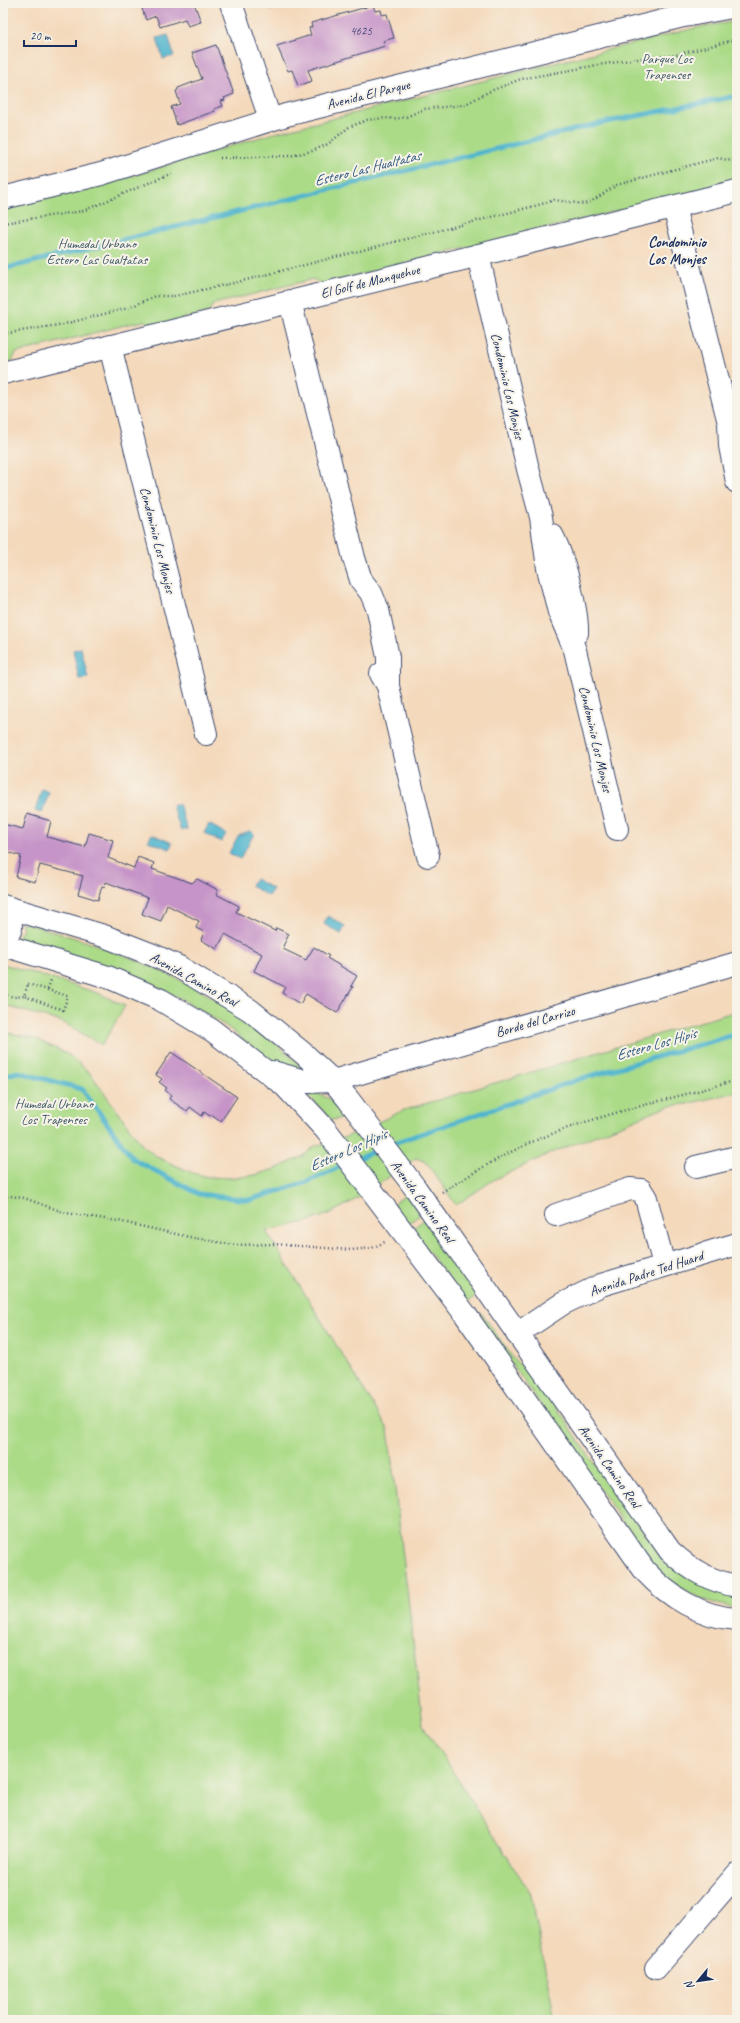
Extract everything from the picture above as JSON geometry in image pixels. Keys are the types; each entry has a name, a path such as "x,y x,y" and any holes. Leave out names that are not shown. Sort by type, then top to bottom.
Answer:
{"street":[{"path":"231,3 270,119"},
{"name":"Avenida El Parque","path":"3,198 101,174 270,119 656,22 737,6"},
{"name":"El Golf de Manquehue","path":"3,373 737,191"},
{"path":"674,207 733,431 730,446 737,482"},
{"name":"Condominio Los Monjes","path":"478,255 528,469 541,517 545,553 559,612 574,650 617,829"},
{"path":"290,301 348,537 361,580 370,593 378,610 388,657 388,686 428,856"},
{"name":"Condominio Los Monjes","path":"110,346 206,734"},
{"path":"3,941 11,929 6,907"},
{"name":"Avenida Camino Real","path":"6,907 81,928 127,944 153,955 202,980 250,1010 274,1028 333,1081 416,1189 670,1551 702,1576 737,1586"},
{"path":"3,945 87,970 154,997 213,1031 265,1069 285,1086 326,1130 392,1232 464,1314 645,1571 657,1584 684,1603 714,1615 737,1619"},
{"name":"Borde del Carrizo","path":"265,1069 308,1082 333,1081 737,963"},
{"path":"696,1167 737,1157"},
{"path":"556,1215 630,1189 641,1190 646,1198 664,1265"},
{"name":"Avenida Padre Ted Huard","path":"517,1334 562,1304 588,1290 614,1280 737,1244"},
{"path":"464,1314 471,1309 480,1307 490,1307 501,1312"},
{"path":"656,1968 737,1874"}],"path":[{"path":"212,160 220,158 290,156 312,151 328,144 349,128 374,120 406,117 424,109 464,104 488,92 521,80 598,65 650,57 672,56 737,39"},
{"path":"372,113 374,120"},
{"path":"3,334 64,324 128,308 156,296 175,296 238,282 554,200 584,204 592,201 617,185 718,158 737,162"},
{"path":"3,223 83,211 175,172"},
{"path":"48,989 52,975"},
{"path":"3,994 14,997 24,996 64,1010 68,996 28,984 24,996"},
{"path":"438,1194 488,1164 544,1137 616,1112 673,1099 737,1080"},
{"path":"3,1197 10,1196 24,1198 66,1213 118,1221 194,1238 235,1245 274,1244 351,1250 372,1248 392,1232"}],"green space":[{"path":"737,21 737,181 321,284 313,279 214,304 207,313 152,326 145,321 129,324 16,353 12,361 3,363 3,208 85,190 271,134 695,28"},
{"path":"21,922 126,956 176,978 235,1012 267,1036 308,1072 283,1068 268,1059 226,1026 180,998 135,976 16,938 23,930"},
{"path":"3,964 98,993 125,1006 102,1045 62,1022 3,1005"},
{"name":"Humedal Urbano Los Trapenses","path":"737,1011 737,1092 687,1104 669,1106 551,1153 495,1179 456,1205 426,1162 416,1158 363,1195 328,1214 313,1220 266,1231 388,1429 423,1725 531,1894 555,2020 3,2020 3,1032 34,1038 69,1055 90,1073 142,1145 157,1157 193,1173 208,1177 235,1178 255,1175 275,1169 302,1157 315,1146 346,1137 404,1110"},
{"path":"308,1089 338,1103 349,1117 332,1120 304,1091"},
{"path":"407,1194 420,1215 408,1224 393,1204"},
{"path":"425,1219 477,1295 467,1303 412,1229"},
{"path":"477,1314 482,1314 513,1358 546,1391 598,1469 646,1534 710,1589 737,1597 737,1609 713,1603 693,1594 655,1568"}],"water":[{"path":"269,3 292,3 292,4 271,10"},
{"path":"168,35 174,56 163,59 157,38"},
{"path":"81,648 88,678 79,679 73,650"},
{"path":"42,789 49,792 42,813 35,811"},
{"path":"179,804 187,829 181,831 172,806"},
{"path":"209,824 226,834 221,842 204,833"},
{"path":"250,831 254,834 240,859 229,853 238,836"},
{"path":"152,834 172,843 170,849 148,841"},
{"path":"255,879 273,889 268,896 251,886"},
{"path":"328,916 345,926 341,934 324,924"}],"building":[{"path":"140,3 194,3 201,22 188,26 185,19 160,27 156,16 146,20"},
{"path":"373,5 375,11 381,10 382,15 387,14 394,38 383,41 385,46 308,70 312,81 298,86 292,70 288,71 277,46 311,35 309,28 312,27 311,23"},
{"path":"216,45 234,94 224,98 225,100 221,101 223,106 214,109 215,111 177,125 171,107 180,104 176,91 178,88 202,79 192,53"},
{"path":"27,814 51,821 47,837 85,847 89,833 113,840 108,858 134,868 138,857 154,863 152,869 192,883 197,879 218,890 216,894 239,906 236,912 275,931 276,928 289,934 283,949 306,960 314,947 329,956 327,958 357,976 351,986 353,987 337,1013 306,994 300,1004 282,993 285,987 254,971 262,954 225,934 217,949 201,940 204,932 196,928 199,921 167,905 161,921 142,914 148,898 106,882 105,887 102,886 98,900 78,894 83,876 40,865 35,882 16,877 21,856 3,851 3,824 23,829"},
{"path":"171,1052 237,1097 221,1121 211,1114 210,1116 204,1112 202,1116 190,1107 187,1111 169,1099 171,1095 165,1090 167,1088 159,1082 162,1079 156,1075"}],"waterway":[{"name":"Estero Las Hualtatas","path":"3,269 602,123 737,96"},
{"name":"Estero Los Hipis","path":"388,1145 583,1078 737,1034"},
{"name":"Estero Los Hipis","path":"3,1076 18,1072 82,1089 133,1159 199,1194 249,1200 307,1182 346,1164"},
{"name":"Estero Los Hipis","path":"355,1160 379,1149"}],"district":[{"name":"Condominio Los Monjes","path":"677,250"}],"park label":[{"name":"Parque Los Trapenses","path":"667,66"},
{"name":"Humedal Urbano Estero Las Gualtatas","path":"97,252"}]}
